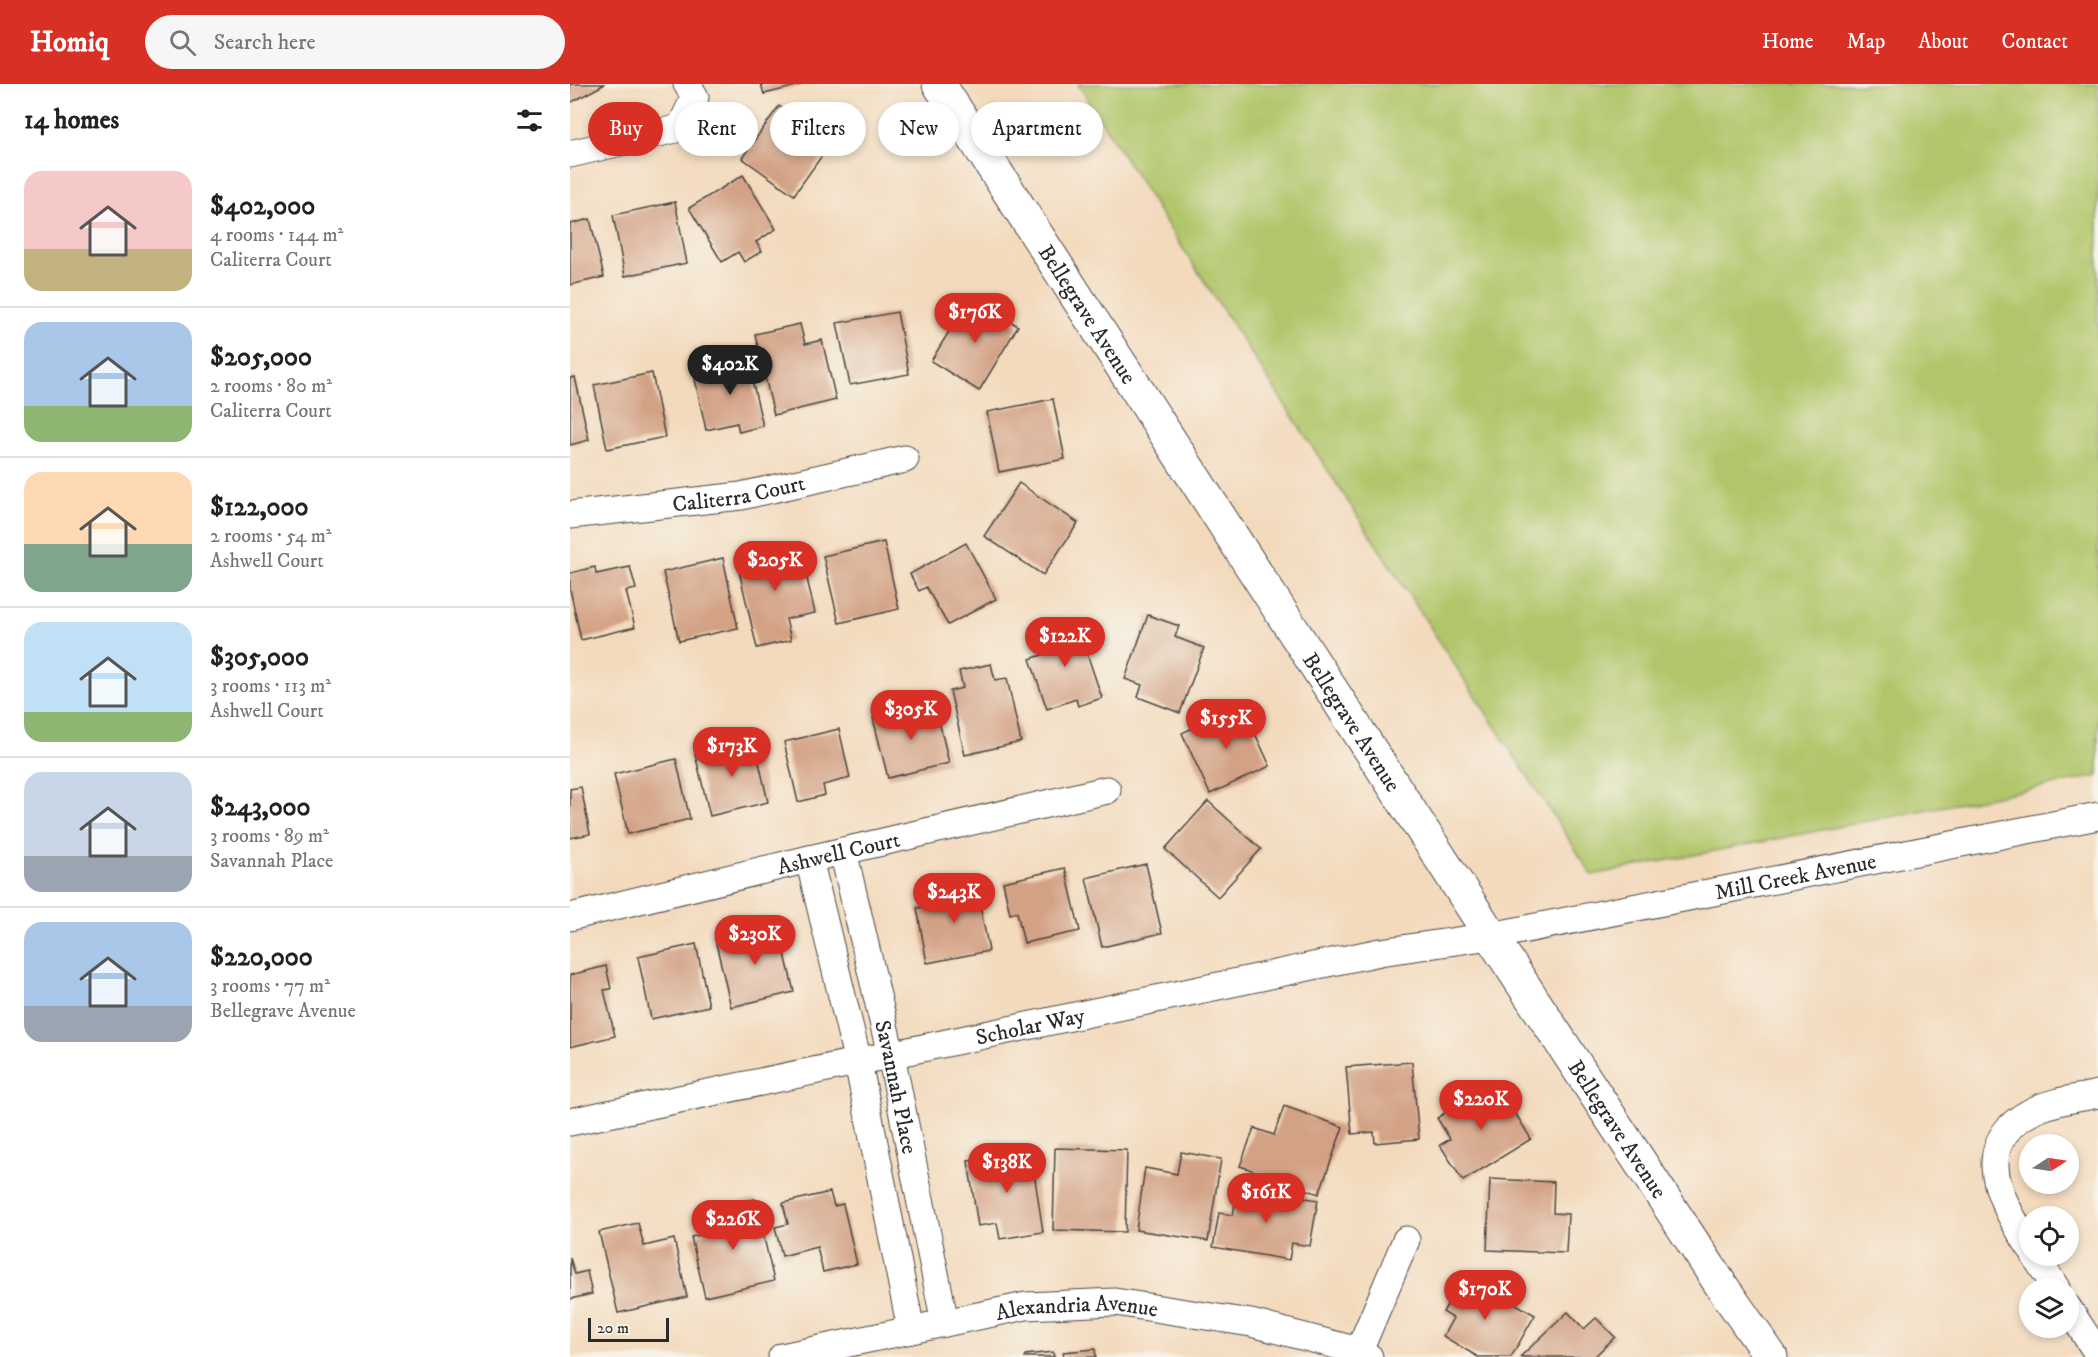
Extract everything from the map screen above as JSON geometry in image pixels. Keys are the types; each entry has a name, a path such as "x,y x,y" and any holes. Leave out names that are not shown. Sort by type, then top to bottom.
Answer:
{"main road":[{"name":"Bellegrave Avenue","path":"939,84 1491,936 1771,1357"}],"street":[{"path":"570,153 680,128 691,91"},
{"name":"Caliterra Court","path":"570,514 741,496 904,459"},
{"name":"Ashwell Court","path":"570,917 1107,790"},
{"name":"Mill Creek Avenue","path":"1491,936 2098,816"},
{"name":"Savannah Place","path":"843,851 891,1054 945,1323"},
{"name":"Savannah Place","path":"809,859 858,1062 912,1330"},
{"name":"Scholar Way","path":"570,1122 1380,952 1491,936"},
{"path":"2019,1229 2002,1200 1997,1182 1995,1164 1997,1146 2005,1132 2030,1112 2045,1106 2098,1094"},
{"path":"1364,1354 1406,1240"},
{"name":"Alexandria Avenue","path":"782,1357 1026,1306 1114,1302 1251,1323 1364,1354"},
{"path":"2079,1325 2098,1354"}],"green space":[{"path":"1078,84 2098,84 2098,776 1592,875 1103,123 1103,102 1089,102"}],"building":[{"path":"570,84 605,84 570,103"},
{"path":"761,84 801,84 801,85 764,94"},
{"path":"770,119 770,156 822,156 794,195 742,158 743,156 758,156 758,136"},
{"path":"743,175 776,229 756,242 762,251 744,262 738,252 722,262 689,208"},
{"path":"675,202 687,263 625,276 613,215"},
{"path":"590,219 604,277 570,285 570,224"},
{"path":"970,297 1018,326 979,391 931,361"},
{"path":"897,312 909,374 850,385 837,323"},
{"path":"800,324 805,344 822,340 836,400 774,415 755,334"},
{"path":"745,351 763,426 739,432 737,423 706,430 695,379 724,372 721,357"},
{"path":"652,373 665,437 607,449 594,385"},
{"path":"575,377 589,440 570,445 570,378"},
{"path":"1053,399 1065,459 999,472 987,412"},
{"path":"1019,483 1078,523 1043,575 984,536"},
{"path":"884,542 899,609 839,623 823,556"},
{"path":"966,543 996,599 948,625 926,587 919,591 910,574"},
{"path":"799,544 815,613 786,619 791,640 757,648 736,558"},
{"path":"723,558 738,628 679,641 663,572"},
{"path":"595,567 596,574 630,567 636,589 626,591 635,627 581,640 570,589 570,573"},
{"path":"1148,615 1179,626 1175,637 1204,648 1180,713 1138,697 1142,685 1125,679"},
{"path":"1076,621 1102,698 1078,706 1076,699 1047,709 1030,659 1045,654 1038,634"},
{"path":"991,664 995,680 1007,678 1021,742 965,755 950,691 963,688 959,671"},
{"path":"935,704 949,763 888,778 873,718"},
{"path":"1242,705 1270,766 1210,794 1182,733"},
{"path":"839,729 850,778 823,785 825,795 798,802 784,742"},
{"path":"754,740 768,802 710,816 695,754"},
{"path":"676,759 690,819 628,834 614,774"},
{"path":"581,787 590,834 570,838 570,789"},
{"path":"1208,801 1261,849 1218,897 1165,849"},
{"path":"1146,864 1162,933 1102,947 1086,878"},
{"path":"1065,868 1080,931 1024,943 1017,912 1010,914 1003,882"},
{"path":"975,880 989,951 927,963 917,908 942,904 939,887"},
{"path":"778,924 794,992 731,1007 715,939"},
{"path":"696,944 709,1006 651,1019 638,957"},
{"path":"606,966 611,989 604,990 615,1036 570,1047 570,975"},
{"path":"1412,1062 1419,1139 1375,1143 1374,1132 1352,1134 1346,1067"},
{"path":"1496,1081 1531,1139 1463,1181 1440,1145 1450,1139 1437,1118"},
{"path":"1284,1106 1343,1127 1319,1194 1240,1166 1254,1128 1274,1135"},
{"path":"1055,1148 1127,1150 1125,1232 1053,1230"},
{"path":"1031,1152 1043,1232 1000,1239 997,1223 978,1226 968,1161"},
{"path":"1181,1152 1221,1159 1208,1241 1136,1230 1145,1168 1177,1174"},
{"path":"1490,1179 1554,1182 1553,1213 1568,1214 1566,1253 1487,1250"},
{"path":"1238,1186 1318,1200 1310,1246 1292,1243 1289,1260 1213,1247 1219,1213 1233,1215"},
{"path":"830,1192 834,1206 843,1204 857,1264 823,1272 817,1247 782,1256 775,1227 788,1224 783,1203"},
{"path":"755,1199 774,1281 705,1297 691,1237 720,1230 715,1209"},
{"path":"638,1223 644,1246 674,1239 687,1297 618,1313 599,1232"},
{"path":"570,1258 575,1274 587,1271 592,1294 570,1299"},
{"path":"1465,1274 1535,1315 1511,1357 1478,1357 1443,1336 1453,1318 1443,1312"},
{"path":"1568,1312 1584,1329 1596,1318 1615,1337 1594,1357 1520,1357"},
{"path":"1095,1349 1096,1357 1064,1357 1063,1352"},
{"path":"1053,1352 1054,1357 1025,1357 1025,1355"}]}
